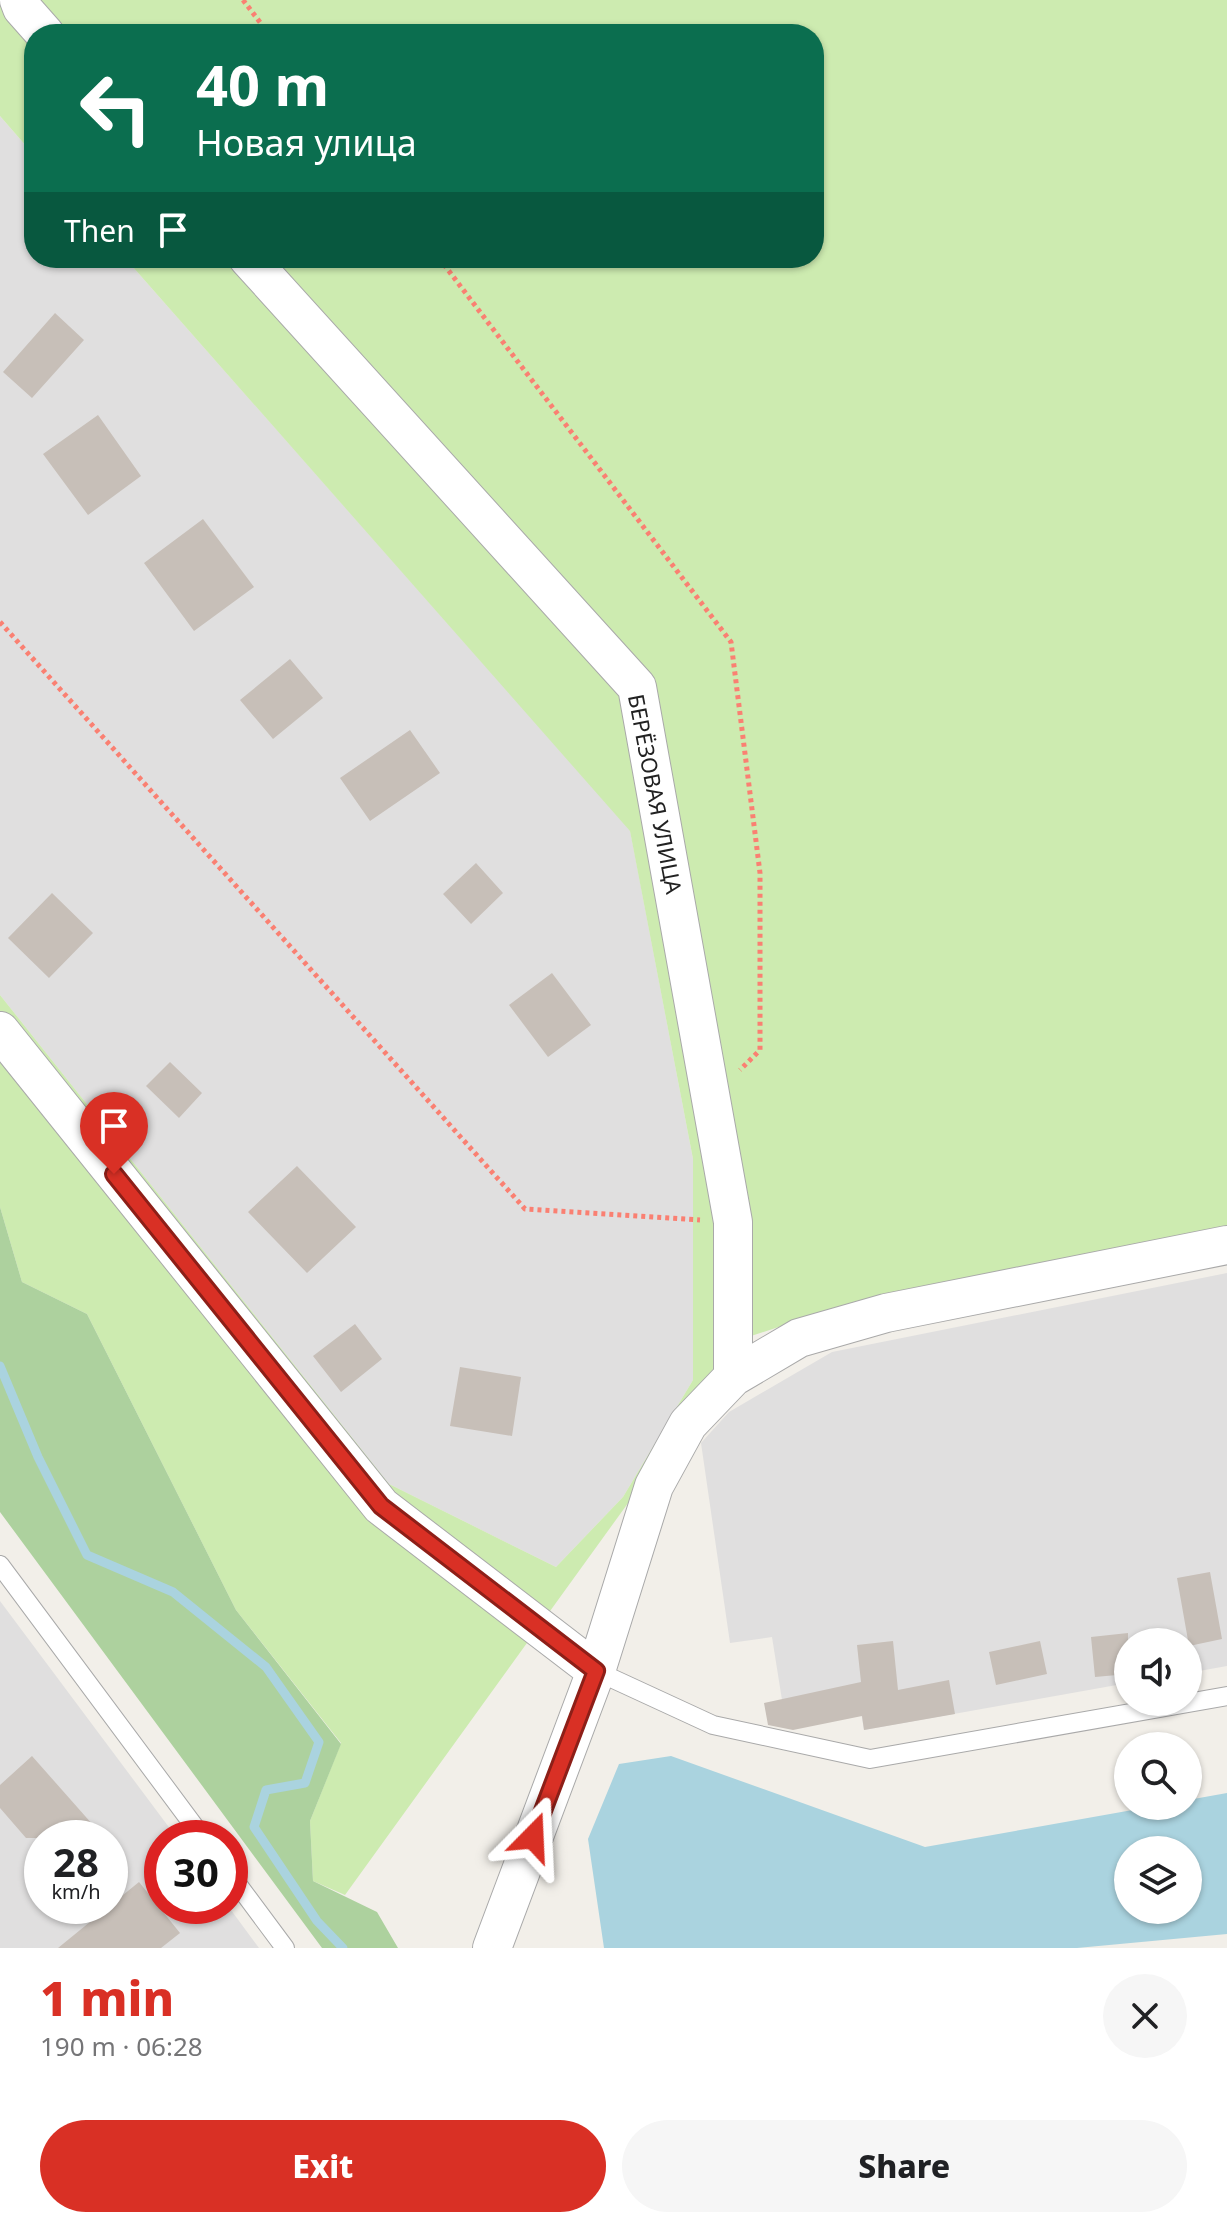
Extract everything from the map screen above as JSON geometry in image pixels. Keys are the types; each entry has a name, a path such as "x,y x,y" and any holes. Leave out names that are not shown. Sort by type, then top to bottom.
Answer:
{"street":[{"path":"19,0 36,24"},
{"name":"БЕРЁЗОВАЯ УЛИЦА","path":"257,268 637,687 733,1222 733,1377"},
{"path":"0,1031 381,1506 596,1671"},
{"path":"492,1948 596,1671 654,1486 688,1424 733,1377 799,1338 886,1313 1227,1245"}],"lane":[{"path":"0,1565 190,1820"},
{"path":"596,1671 713,1725 870,1759 1227,1696"},
{"path":"248,1898 285,1948"}],"path":[{"path":"243,0 261,24"},
{"path":"447,268 731,642 760,873 760,1050 711,1099"},
{"path":"0,622 525,1209 733,1222"}],"shaded area":[{"path":"0,116 24,144 24,268 134,268 630,830 693,1159 693,1380 623,1497 556,1567 389,1484 0,995"},
{"path":"1227,1273 1227,1666 1202,1670 1202,1628 1114,1628 1114,1685 864,1730 857,1688 782,1700 772,1637 730,1643 701,1443 729,1412 832,1352"},
{"path":"0,1601 164,1820 144,1820 144,1924 241,1924 259,1948 0,1948"}],"green space":[{"path":"0,0 1227,0 1227,1226 842,1306 748,1337 345,1895 313,1881 310,1821 341,1743 236,1610 87,1314 22,1282 0,1207 0,995 389,1484 556,1567 623,1497 693,1380 693,1159 630,831 134,268 824,268 824,24 24,24 24,144 0,116"},
{"path":"0,1207 22,1282 87,1314 236,1610 341,1744 310,1821 313,1881 377,1912 398,1948 322,1948 248,1848 248,1820 227,1820 0,1512"}],"water":[{"path":"671,1756 925,1847 1114,1813 1114,1820 1202,1820 1202,1797 1227,1793 1227,1934 1077,1948 604,1948 588,1839 619,1764"}],"building":[{"path":"55,313 84,340 32,398 3,372"},
{"path":"98,415 141,476 88,515 43,454"},
{"path":"203,519 254,587 194,631 144,563"},
{"path":"290,659 323,698 273,739 240,700"},
{"path":"410,730 440,773 370,821 340,778"},
{"path":"476,863 503,893 471,924 443,894"},
{"path":"52,893 93,933 49,978 8,938"},
{"path":"552,973 591,1025 548,1057 509,1005"},
{"path":"170,1062 202,1093 179,1118 146,1086"},
{"path":"297,1166 356,1227 307,1273 248,1212"},
{"path":"355,1324 382,1359 341,1392 313,1356"},
{"path":"460,1367 521,1377 512,1436 450,1426"},
{"path":"1210,1572 1222,1639 1202,1643 1202,1628 1186,1628 1177,1578"},
{"path":"1114,1635 1114,1675 1095,1677 1091,1637"},
{"path":"893,1641 898,1690 949,1680 955,1714 864,1730 862,1716 793,1730 768,1725 764,1703 861,1682 857,1645"},
{"path":"1040,1641 1047,1674 996,1685 989,1652"},
{"path":"32,1756 89,1820 24,1820 24,1836 0,1808 0,1785"},
{"path":"139,1882 144,1888 144,1924 173,1924 180,1933 161,1948 58,1948 87,1924 128,1924 128,1891"}],"waterway":[{"path":"0,1366 38,1457 87,1555 173,1592 266,1667 319,1742 305,1783 266,1790 254,1827 317,1921 343,1948"}],"route":[{"path":"114,1174 381,1506 596,1671 533,1837"}]}
